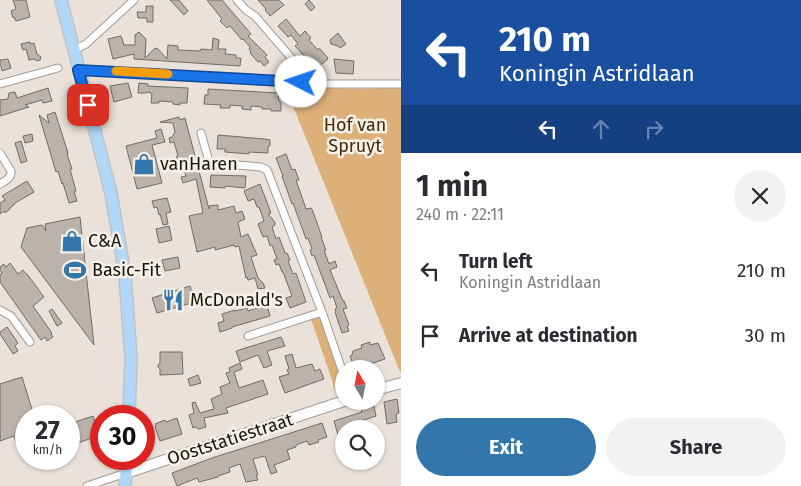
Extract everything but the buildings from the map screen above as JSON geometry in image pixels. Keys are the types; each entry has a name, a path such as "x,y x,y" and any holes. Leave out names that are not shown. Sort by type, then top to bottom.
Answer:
{"main road":[{"path":"61,0 111,193 125,275 131,358 129,405"},
{"path":"125,486 126,470"}],"street":[{"path":"74,50 86,44 134,0"},
{"path":"237,0 255,16 300,68 302,73 301,82"},
{"path":"0,84 58,68"},
{"path":"78,70 301,82 401,84"},
{"path":"201,133 209,162 213,164 261,167 266,170 322,312 338,360"},
{"path":"0,153 11,172 10,178 0,184"},
{"path":"0,310 11,316 30,342"},
{"path":"248,336 322,312"},
{"path":"385,387 401,383"},
{"name":"Ooststatiestraat","path":"88,486 335,404"}],"green space":[{"name":"Hof van Spruyt","path":"285,86 361,89 401,87 401,372 400,372"},
{"path":"319,316 335,361 335,389 311,319"}],"slow traffic":[{"path":"116,71 168,74"}],"place":[{"name":"vanHaren","path":"144,164"},
{"name":"C&A","path":"72,241"},
{"name":"Basic-Fit","path":"75,270"},
{"name":"McDonald's","path":"173,300"}],"route":[{"path":"88,105 78,70 301,82"}]}
